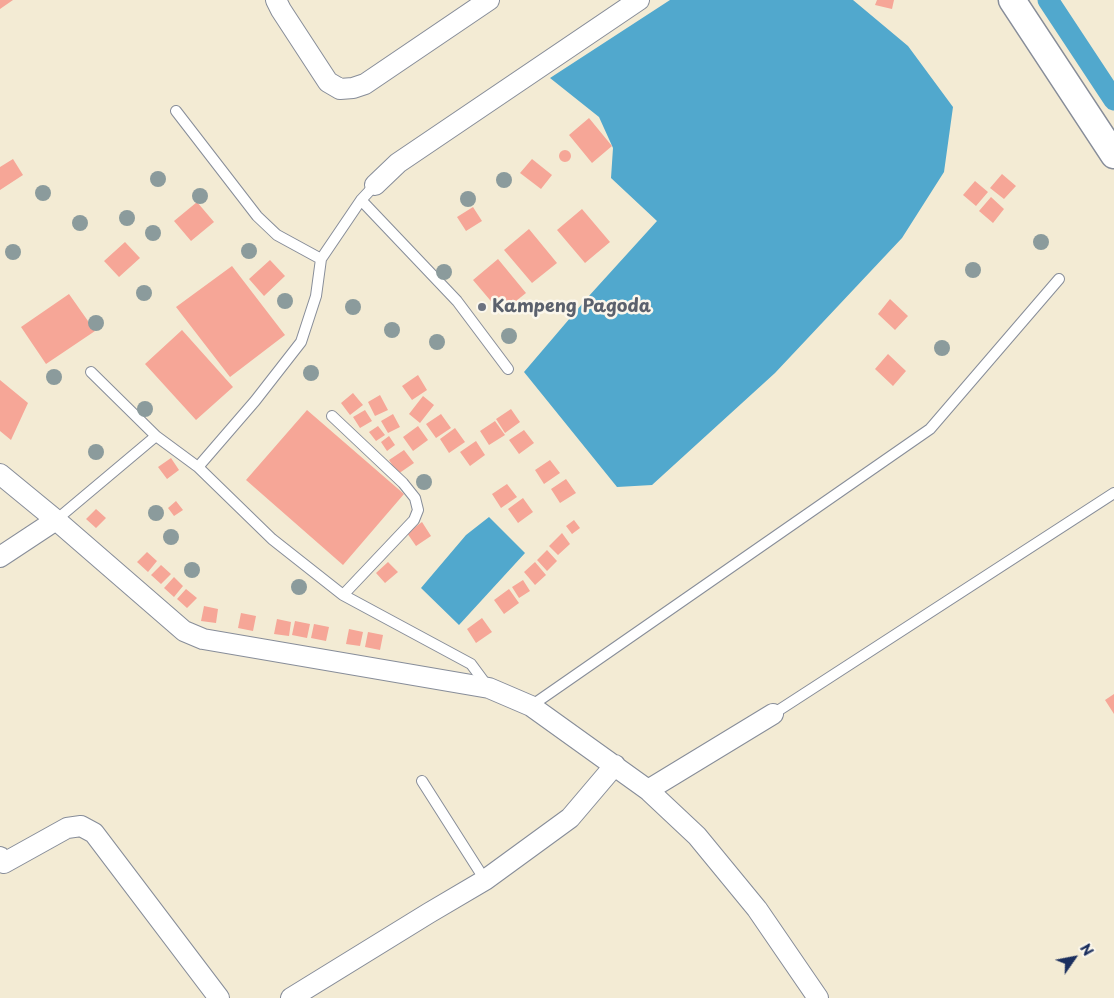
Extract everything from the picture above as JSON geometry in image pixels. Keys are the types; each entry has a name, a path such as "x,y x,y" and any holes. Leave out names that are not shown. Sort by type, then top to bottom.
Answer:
{"street":[{"path":"276,0 328,82 340,89 353,88 365,84 489,0"},
{"path":"375,185 398,163 639,0"},
{"path":"1012,0 1114,155"},
{"path":"0,474 56,520 184,632 203,640 488,688 531,706 648,790 697,836 757,909 818,998"},
{"path":"0,557 56,520"},
{"path":"648,790 773,714"},
{"path":"291,998 429,912 485,880 570,818 614,766"},
{"path":"1,863 67,828 80,826 94,833 219,998"}],"lane":[{"path":"176,111 257,216 277,235 320,259"},
{"path":"198,466 255,401 301,342 316,296 320,259 361,200 375,185"},
{"path":"361,200 456,301 508,369"},
{"path":"531,706 930,429 1060,279"},
{"path":"91,372 156,436 198,466 272,540 343,595 471,664 488,688"},
{"path":"332,416 403,483 415,498 418,510 414,520 343,595"},
{"path":"56,520 156,436"},
{"path":"773,714 1114,493"},
{"path":"422,781 485,880"}],"water":[{"path":"670,0 853,0 908,46 953,107 944,172 902,238 775,373 652,485 617,487 524,372 588,297 657,221 611,178 613,148 599,117 550,78"},
{"path":"489,517 525,553 459,625 421,588 466,535"}],"building":[{"path":"0,0 13,0 0,9"},
{"path":"877,0 894,0 892,9 875,5"},
{"path":"589,118 612,146 592,163 569,135"},
{"path":"565,150 571,156 565,162 559,156"},
{"path":"13,159 23,175 0,190 0,167"},
{"path":"532,159 552,175 541,189 520,173"},
{"path":"1002,174 1016,186 1004,199 990,188"},
{"path":"975,181 988,192 976,206 963,195"},
{"path":"991,197 1004,209 993,223 979,211"},
{"path":"197,202 214,222 191,241 174,221"},
{"path":"473,207 482,221 466,231 457,217"},
{"path":"582,209 610,242 585,263 557,230"},
{"path":"529,229 557,263 532,283 504,250"},
{"path":"125,242 140,258 119,277 104,261"},
{"path":"498,259 526,293 501,313 473,280"},
{"path":"270,260 285,276 264,296 249,279"},
{"path":"232,266 285,335 230,377 176,307"},
{"path":"69,294 95,331 46,364 21,327"},
{"path":"890,299 908,316 895,330 878,314"},
{"path":"182,330 233,387 196,420 145,364"},
{"path":"888,354 906,371 893,386 875,369"},
{"path":"418,375 427,390 412,400 402,386"},
{"path":"0,380 28,403 11,440 0,431"},
{"path":"353,393 363,405 350,415 341,403"},
{"path":"380,395 388,410 375,416 368,402"},
{"path":"423,396 434,405 420,423 409,414"},
{"path":"511,409 520,422 505,433 496,419"},
{"path":"307,410 404,494 343,565 246,480"},
{"path":"365,410 372,421 360,428 353,417"},
{"path":"393,414 400,427 388,433 381,421"},
{"path":"441,414 451,428 436,438 426,424"},
{"path":"495,421 505,435 489,445 480,431"},
{"path":"378,426 385,435 376,441 369,432"},
{"path":"418,426 428,440 413,451 403,437"},
{"path":"455,428 465,442 449,453 440,439"},
{"path":"524,430 534,443 519,454 509,440"},
{"path":"389,436 395,445 387,451 381,442"},
{"path":"476,441 485,455 470,466 460,452"},
{"path":"404,450 414,463 398,474 389,460"},
{"path":"171,458 179,470 167,479 158,467"},
{"path":"550,460 560,473 544,484 535,470"},
{"path":"566,479 576,493 560,503 551,489"},
{"path":"507,484 517,497 501,508 492,494"},
{"path":"523,498 533,512 518,523 508,509"},
{"path":"176,501 183,510 174,516 168,508"},
{"path":"96,509 106,518 96,528 86,519"},
{"path":"574,520 580,528 572,534 566,526"},
{"path":"422,522 431,536 416,546 407,533"},
{"path":"562,533 570,544 558,555 549,546"},
{"path":"547,550 557,561 547,571 537,560"},
{"path":"147,552 157,561 148,572 137,562"},
{"path":"388,562 398,572 385,583 376,573"},
{"path":"535,562 546,575 535,585 524,572"},
{"path":"161,565 171,574 161,584 151,575"},
{"path":"174,577 183,586 174,597 164,588"},
{"path":"523,580 530,591 519,598 512,587"},
{"path":"186,589 197,598 187,608 177,599"},
{"path":"509,589 519,603 504,614 494,600"},
{"path":"204,606 218,609 216,623 201,621"},
{"path":"241,613 256,616 253,631 238,628"},
{"path":"482,618 492,632 476,643 467,629"},
{"path":"277,619 291,622 289,636 274,634"},
{"path":"295,621 310,624 307,638 292,635"},
{"path":"314,624 329,627 326,641 311,638"},
{"path":"349,629 363,632 360,646 346,644"},
{"path":"368,632 383,635 380,650 365,647"},
{"path":"1114,694 1114,714 1105,700"}],"waterway":[{"path":"1048,0 1114,100"}],"place":[{"name":"Kampeng Pagoda","path":"482,307"}]}
